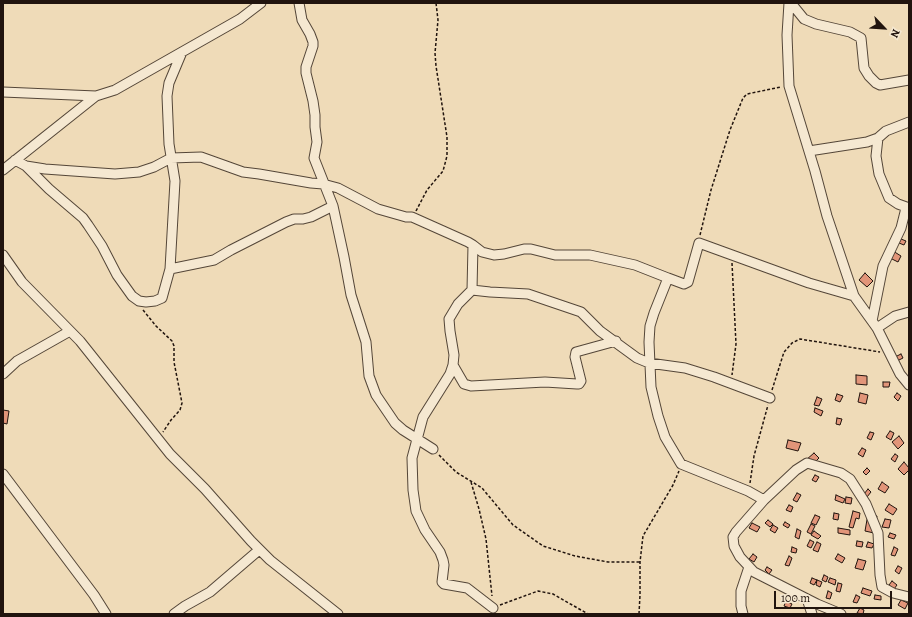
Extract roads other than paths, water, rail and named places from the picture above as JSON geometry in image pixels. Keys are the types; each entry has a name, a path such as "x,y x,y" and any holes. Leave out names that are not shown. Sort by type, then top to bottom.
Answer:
{"street":[{"path":"3,92 96,96 115,90 240,19 261,3"},
{"path":"298,3 302,20 313,42 306,67 306,73 315,115 317,142 314,158 323,184 333,206 351,295 366,342 369,376 373,389 395,423 403,430 433,449"},
{"path":"790,3 804,19 816,24 850,32 861,38 864,68 876,83 880,85 909,80"},
{"path":"790,3 787,35 789,86 827,216 854,296 874,324 900,374 909,385"},
{"path":"15,160 26,166 83,218 102,246 117,275 132,296 139,301 155,301 162,298 170,269 175,181 171,158 168,121 168,90 174,69 182,52"},
{"path":"3,170 96,96"},
{"path":"809,151 852,146 867,142 878,138 886,131 909,122"},
{"path":"874,324 883,266 901,228 908,208 889,198 879,174 876,156 878,138"},
{"path":"26,166 44,169 115,174 139,172 154,167 171,158 201,156 243,172 323,184 338,188 378,209 406,217 412,217 464,240 482,252 494,255 524,249 531,249 554,255 590,255 635,265 684,284 687,283 699,244 817,285 854,296"},
{"path":"170,269 214,260 286,222 294,219 311,217 333,206"},
{"path":"473,245 472,290 458,304 449,319 454,355 453,365 450,374 423,416 412,458 415,506 425,530 440,552 444,565 442,582 448,585 467,588 493,608"},
{"path":"3,255 22,282 70,331 159,438 170,454 205,489 259,550 338,614"},
{"path":"668,278 650,326 649,342 651,387 665,437 681,464 748,491 764,500"},
{"path":"472,290 528,294 581,312 600,331 616,341 637,358 650,363 685,368 732,383 770,398"},
{"path":"874,324 909,312"},
{"path":"3,374 17,361 70,331"},
{"path":"453,365 464,384 471,386 545,382 579,384 580,380 575,357 576,352 616,341"},
{"path":"841,614 807,599 754,572 740,557 734,546 733,537 736,532 764,500 796,470 807,463 841,474 850,479 866,504 878,533 882,587 893,593 909,597"},
{"path":"3,474 106,614"},
{"path":"174,614 210,592 259,550"},
{"path":"743,614 741,606 741,591 749,567"},
{"path":"807,599 812,614"}]}
